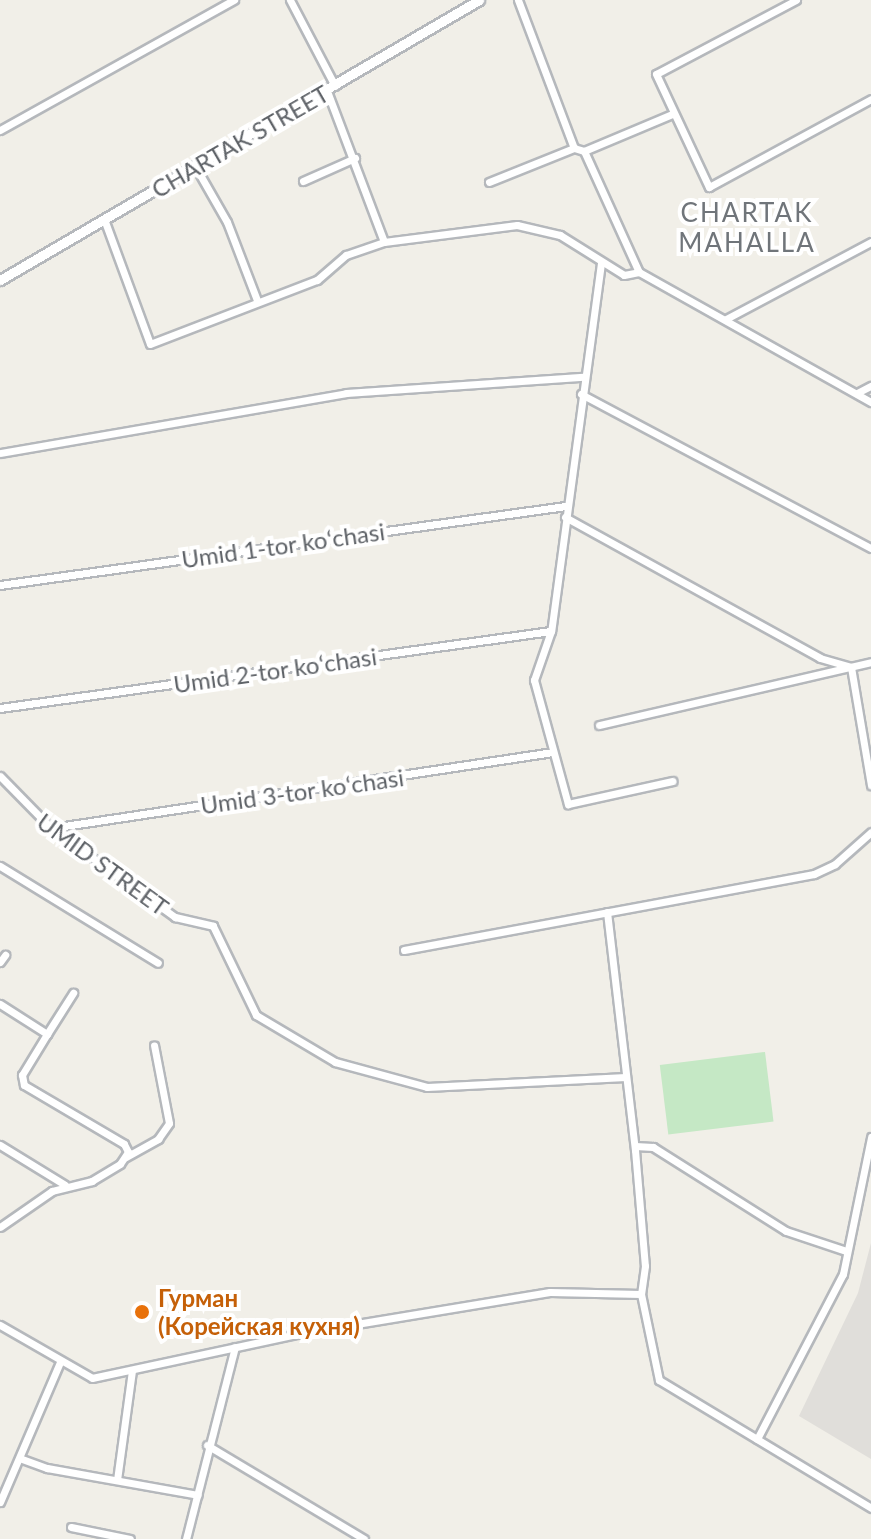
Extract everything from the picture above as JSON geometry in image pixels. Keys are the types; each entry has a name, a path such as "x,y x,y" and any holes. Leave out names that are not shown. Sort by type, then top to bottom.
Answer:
{"street":[{"path":"0,130 234,0"},
{"path":"290,0 331,88 384,242"},
{"name":"CHARTAK STREET","path":"0,280 479,0"},
{"path":"518,0 574,148"},
{"path":"796,0 656,74 672,114 709,187 871,99"},
{"path":"489,182 574,148 584,151 672,114"},
{"path":"584,151 639,272 871,402"},
{"path":"303,181 355,158"},
{"path":"195,166 227,222 257,300"},
{"path":"104,219 150,344 257,300 317,280 346,255 384,242 517,225 560,235 598,256 601,263 583,377 551,631 534,680 568,804 673,781"},
{"path":"726,319 871,242"},
{"path":"601,263 624,275 639,272"},
{"path":"0,453 346,393 583,377"},
{"path":"857,393 871,386"},
{"path":"581,394 871,548"},
{"name":"Umid 1-tor koʻchasi","path":"0,585 566,506"},
{"path":"565,517 820,658 851,667"},
{"name":"Umid 2-tor koʻchasi","path":"0,708 551,631"},
{"path":"599,725 871,662"},
{"path":"851,667 871,785"},
{"name":"Umid 3-tor koʻchasi","path":"51,828 553,752"},
{"name":"UMID STREET","path":"0,776 51,828 175,917 213,926 256,1015 347,1068 427,1087 626,1077"},
{"path":"404,950 814,874 835,864 871,832"},
{"path":"0,866 158,963"},
{"path":"607,912 635,1146 645,1266 641,1294 659,1380 871,1508"},
{"path":"73,993 22,1075 24,1085 124,1144 126,1157"},
{"path":"0,1004 47,1034"},
{"path":"0,1145 65,1185 84,1186 158,1139 169,1123 154,1045"},
{"path":"757,1439 843,1274 871,1137"},
{"path":"635,1146 656,1149 786,1231 846,1251"},
{"path":"0,1227 65,1185"},
{"path":"0,1325 92,1378 235,1347 550,1292 641,1294"},
{"path":"186,1539 207,1445 236,1358 235,1347"},
{"path":"0,1502 22,1459 60,1362"},
{"path":"117,1480 132,1370"},
{"path":"207,1445 364,1539"},
{"path":"22,1459 198,1495"},
{"path":"71,1527 130,1539"}],"shaded area":[{"path":"871,1243 871,1459 799,1416 858,1293"}],"green space":[{"path":"765,1052 774,1121 668,1134 660,1065"}],"place":[{"name":"Гурман (Корейская кухня)","path":"142,1312"}],"district":[{"name":"CHARTAK MAHALLA","path":"747,228"}]}
